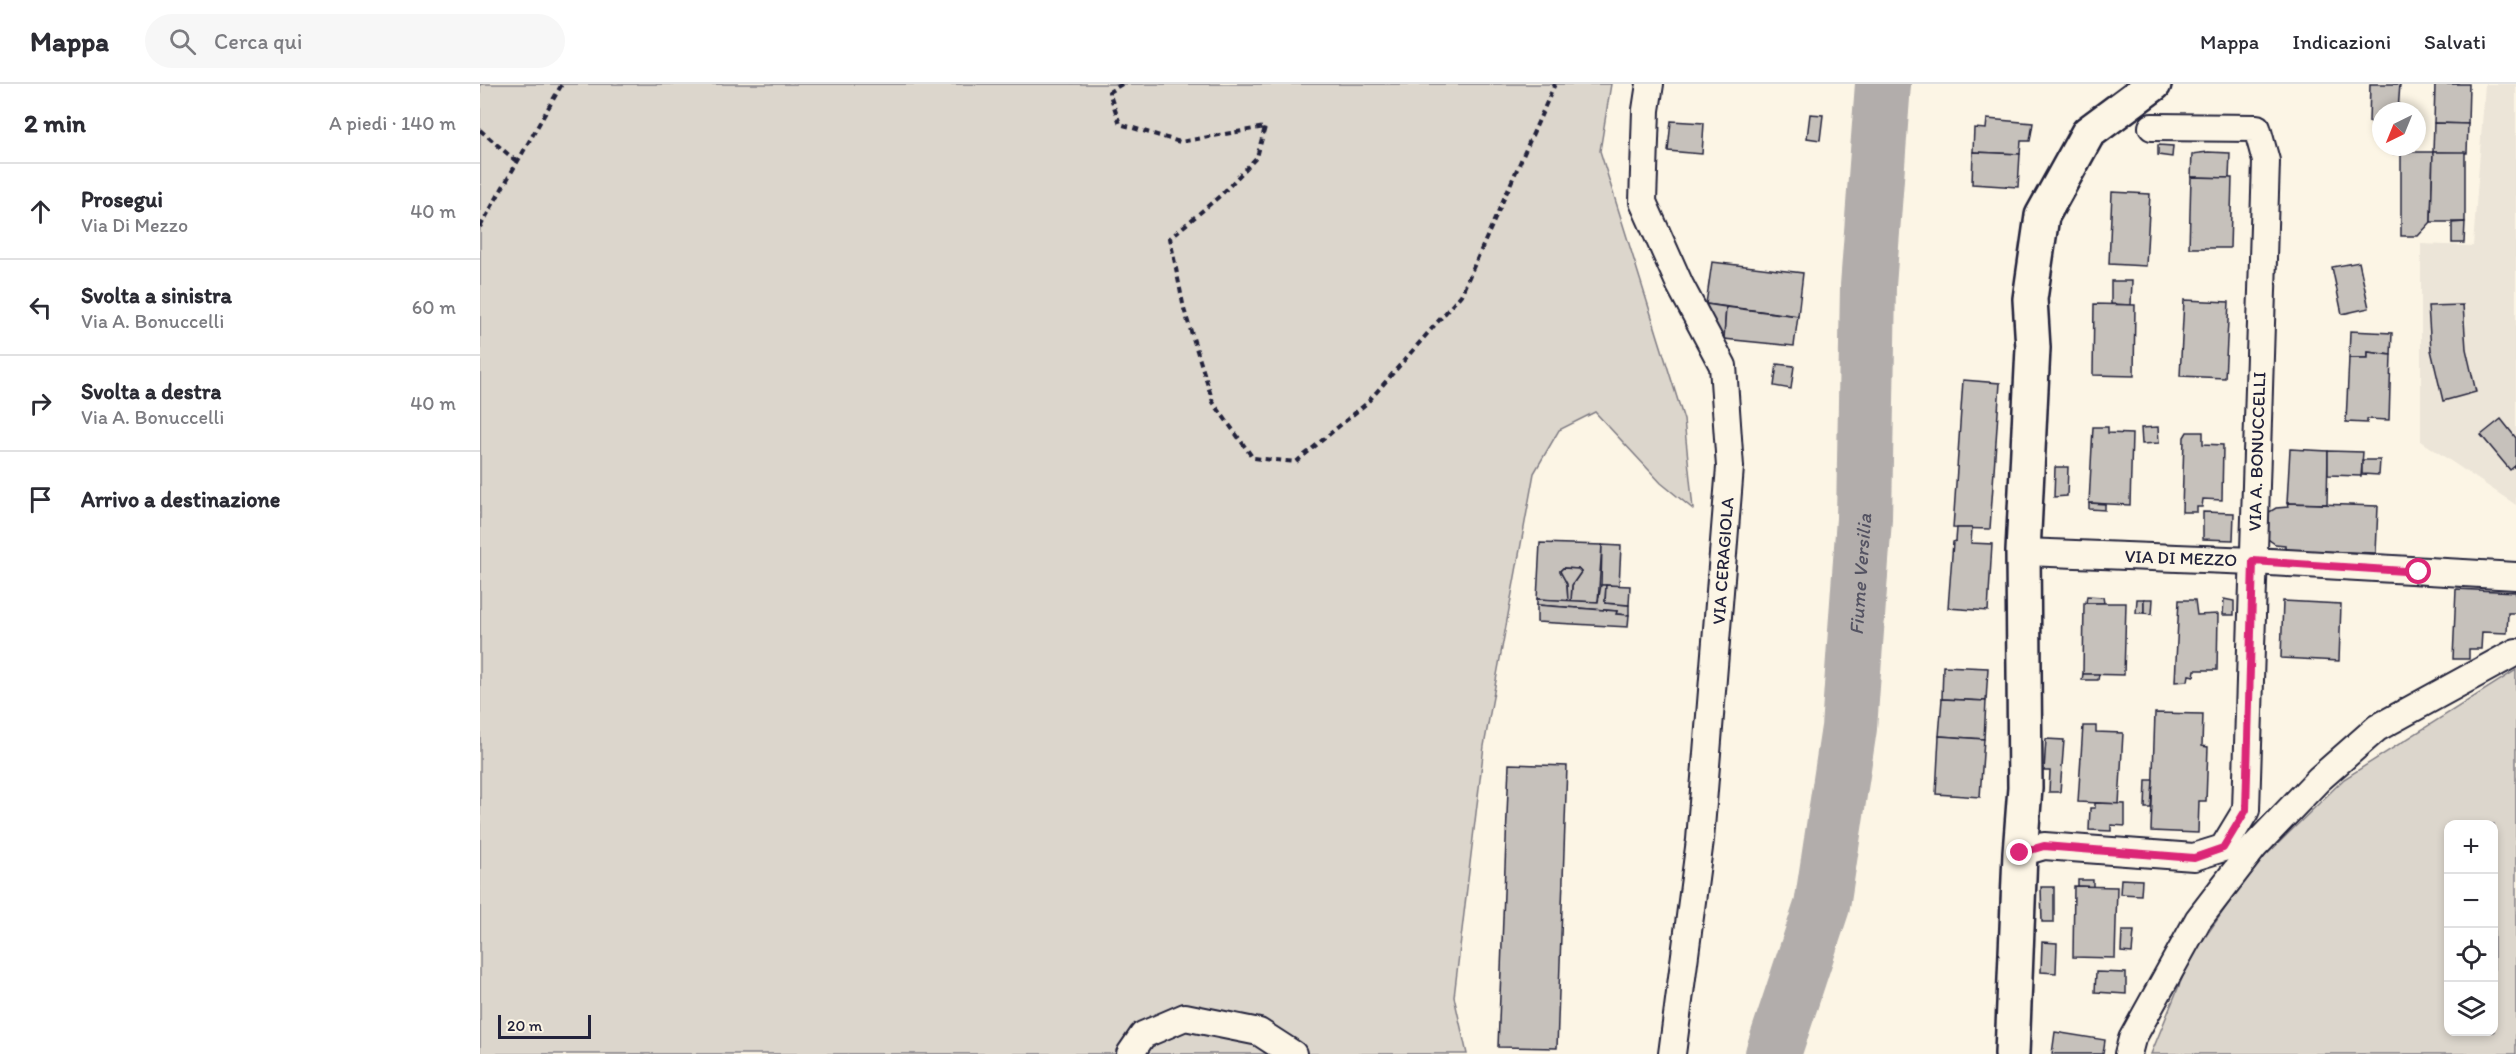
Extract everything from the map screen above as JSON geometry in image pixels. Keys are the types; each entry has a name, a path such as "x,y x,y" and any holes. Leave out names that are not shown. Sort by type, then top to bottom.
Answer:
{"main road":[{"path":"2013,1054 2020,853 2025,788 2023,552 2033,348 2030,299 2042,216 2088,134 2154,84"}],"street":[{"name":"VIA CERAGIOLA","path":"1650,84 1646,110 1643,202 1680,285 1723,366 1730,467 1700,840 1672,1054"},
{"name":"VIA A. BONUCCELLI","path":"2020,853 2044,846 2194,858 2223,848 2246,810 2265,161 2257,128 2152,127"},
{"name":"VIA DI MEZZO","path":"2023,552 2253,561 2516,576"},
{"path":"2128,1054 2132,1039 2198,920 2254,847 2319,779 2377,728 2516,652"},
{"path":"1130,1054 1143,1035 1185,1017 1259,1032 1293,1054"}],"path":[{"path":"480,227 562,84"},
{"path":"1122,84 1109,92 1120,124 1180,142 1265,127 1257,158 1221,195 1170,238 1184,309 1213,402 1253,458 1296,462 1367,403 1461,295 1555,84"},
{"path":"480,130 516,161"}],"shaded area":[{"path":"480,84 1611,84 1600,151 1684,420 1693,509 1661,483 1595,412 1559,430 1534,473 1484,746 1454,997 1467,1054 480,1054"},
{"path":"2485,84 2516,84 2516,505 2421,441 2421,244 2473,246"},
{"path":"2516,670 2516,1054 2151,1054 2190,959 2253,868 2344,779"}],"building":[{"path":"2370,84 2400,84 2399,102 2372,102 2372,122 2369,122"},
{"path":"2435,84 2469,84 2468,124 2434,123"},
{"path":"1810,114 1823,115 1820,140 1807,138"},
{"path":"1987,119 2033,123 2030,141 2021,141 2020,154 1973,152 1974,128 1986,129"},
{"path":"1671,121 1704,123 1702,154 1668,151"},
{"path":"2434,123 2468,124 2467,153 2433,152"},
{"path":"2158,145 2173,146 2172,157 2158,155"},
{"path":"1973,152 2020,154 2018,187 1972,184"},
{"path":"2426,152 2433,152 2431,222 2418,236 2401,236 2401,156 2426,156"},
{"path":"2433,152 2465,152 2465,222 2431,222"},
{"path":"2230,153 2229,178 2191,177 2192,154"},
{"path":"2191,177 2232,178 2230,248 2189,248"},
{"path":"2112,192 2150,194 2146,266 2109,264"},
{"path":"2465,222 2464,243 2452,243 2452,223"},
{"path":"1712,262 1803,273 1798,316 1706,304"},
{"path":"2359,262 2369,308 2342,314 2332,267"},
{"path":"2111,281 2132,281 2131,305 2111,304"},
{"path":"2184,300 2229,302 2225,378 2180,376"},
{"path":"1706,304 1726,307 1724,339 1708,336"},
{"path":"2094,304 2135,305 2134,376 2093,375"},
{"path":"2463,305 2466,349 2476,392 2443,401 2431,350 2428,306"},
{"path":"1726,307 1798,316 1794,346 1724,339"},
{"path":"2350,331 2392,333 2391,355 2368,352 2368,358 2349,358"},
{"path":"2368,352 2391,355 2389,420 2367,419 2367,423 2346,422 2349,358 2368,358"},
{"path":"1777,364 1794,366 1791,389 1774,386"},
{"path":"1963,380 2000,383 1990,529 1953,528"},
{"path":"2501,419 2516,438 2516,465 2510,470 2481,435"},
{"path":"2093,427 2108,427 2108,433 2132,434 2130,505 2089,503"},
{"path":"2158,427 2159,443 2142,444 2141,428"},
{"path":"2187,432 2203,432 2203,444 2223,445 2222,500 2203,499 2202,507 2197,507 2197,512 2182,512 2184,437"},
{"path":"2290,449 2328,451 2327,504 2287,503"},
{"path":"2328,451 2363,452 2361,476 2328,475"},
{"path":"2362,460 2380,460 2379,475 2362,474"},
{"path":"2055,467 2068,467 2067,496 2054,497"},
{"path":"2089,503 2105,504 2105,510 2089,509"},
{"path":"2287,503 2378,506 2376,553 2285,550 2285,545 2275,544 2265,537 2266,514 2276,508 2288,507"},
{"path":"2203,512 2234,513 2233,540 2203,539"},
{"path":"1957,528 1972,528 1971,543 1992,544 1988,611 1948,608 1953,542 1956,541"},
{"path":"1540,543 1602,545 1598,602 1571,601 1572,585 1581,572 1578,569 1563,568 1560,571 1567,584 1568,601 1537,599"},
{"path":"1602,545 1621,546 1619,586 1601,585"},
{"path":"1563,568 1578,569 1581,572 1572,585 1571,601 1568,601 1567,584 1560,571"},
{"path":"1601,585 1606,585 1605,603 1629,605 1629,615 1616,614 1617,611 1537,605 1537,599 1598,602"},
{"path":"1606,585 1630,586 1629,605 1605,603"},
{"path":"2456,589 2516,592 2516,613 2508,613 2507,633 2482,632 2481,649 2469,649 2469,659 2453,659"},
{"path":"2087,596 2103,597 2104,603 2086,603"},
{"path":"2137,599 2144,599 2144,613 2136,613"},
{"path":"2144,599 2153,599 2152,614 2144,613"},
{"path":"2224,599 2234,601 2234,615 2223,615"},
{"path":"2179,600 2195,600 2197,615 2218,614 2217,670 2195,670 2194,676 2189,675 2188,681 2175,682"},
{"path":"2283,601 2341,604 2339,661 2281,658"},
{"path":"2084,603 2126,603 2124,675 2083,674"},
{"path":"1537,605 1617,611 1616,614 1629,615 1628,627 1537,622"},
{"path":"1943,666 1988,668 1986,701 1942,699"},
{"path":"2083,674 2099,674 2098,680 2082,680"},
{"path":"1942,699 1986,701 1984,739 1939,736"},
{"path":"2155,713 2203,714 2202,746 2208,747 2206,801 2199,801 2198,833 2151,831"},
{"path":"2083,726 2096,726 2096,732 2123,733 2119,804 2078,802"},
{"path":"1939,736 1984,739 1980,797 1936,794"},
{"path":"2046,739 2064,740 2060,792 2049,792 2050,771 2044,771"},
{"path":"1509,764 1567,766 1557,1048 1498,1047"},
{"path":"2146,780 2153,780 2151,808 2145,808"},
{"path":"2095,803 2125,804 2125,826 2111,825 2111,831 2089,830 2090,808 2095,808"},
{"path":"2121,879 2142,880 2141,895 2120,894"},
{"path":"2078,880 2093,880 2093,887 2078,886"},
{"path":"2074,886 2117,887 2115,958 2073,957"},
{"path":"2041,887 2054,887 2054,922 2042,922"},
{"path":"2122,931 2134,931 2132,953 2121,952"},
{"path":"2042,942 2057,943 2056,973 2041,972"},
{"path":"2096,972 2126,973 2126,994 2095,992"},
{"path":"2055,1032 2105,1040 2103,1054 2052,1054"}],"waterway":[{"name":"Fiume Versilia","path":"1773,1054 1822,906 1849,728 1864,519 1868,286 1883,84"}],"route":[{"path":"2020,853 2044,846 2194,858 2223,848 2246,810 2253,561 2419,572"}]}
